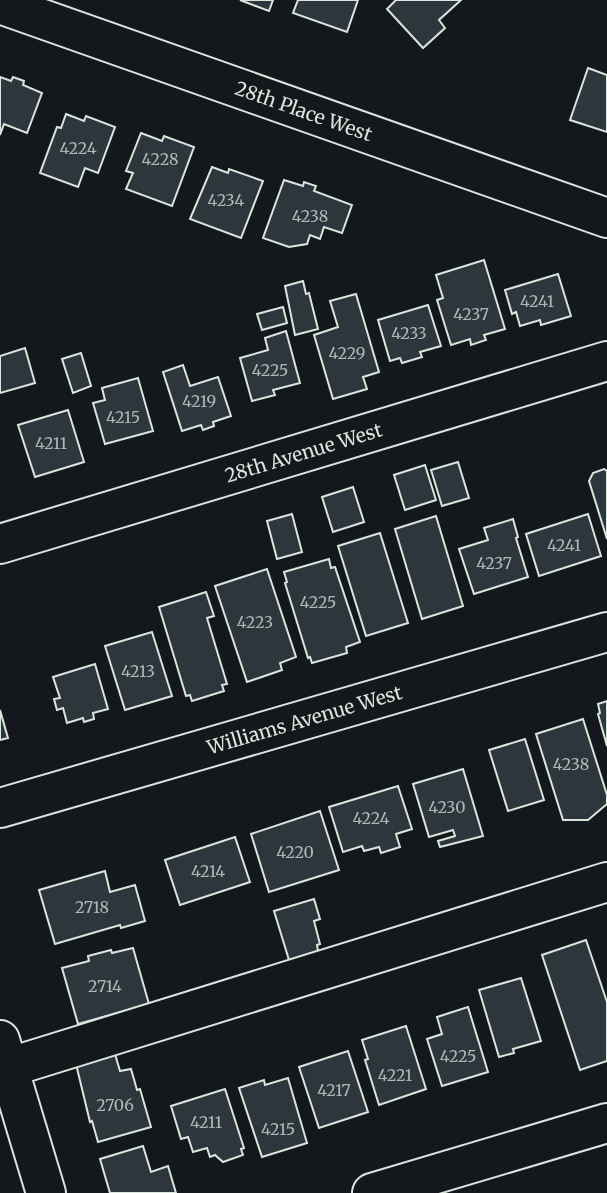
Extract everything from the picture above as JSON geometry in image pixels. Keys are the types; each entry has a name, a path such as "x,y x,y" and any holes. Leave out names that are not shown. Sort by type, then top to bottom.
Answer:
{"street":[{"name":"28th Place West","path":"0,4 607,218"},
{"name":"28th Avenue West","path":"0,544 607,361"},
{"name":"Williams Avenue West","path":"0,808 607,632"},
{"path":"46,1193 4,1054 607,883"},
{"path":"372,1193 607,1123"}],"building":[{"path":"240,0 273,0 269,11"},
{"path":"298,0 358,0 347,32 293,13"},
{"path":"396,0 461,0 439,20 445,28 423,48 387,9"},
{"path":"588,68 607,75 607,132 570,120"},
{"path":"0,77 11,81 13,77 24,81 23,85 42,93 27,133 4,124 0,135"},
{"path":"66,114 84,121 86,116 115,127 98,173 85,168 78,187 40,173 57,127 61,128"},
{"path":"141,133 162,141 164,136 194,147 172,206 126,189 133,173 126,171"},
{"path":"212,167 228,173 229,169 263,181 241,238 190,219"},
{"path":"284,180 303,186 304,182 316,186 314,191 352,205 342,233 324,227 320,239 310,235 307,244 289,247 263,238"},
{"path":"484,260 505,329 484,335 486,340 471,345 470,339 451,345 437,300 443,298 436,275"},
{"path":"558,274 571,316 541,325 540,320 520,326 516,312 512,314 505,290"},
{"path":"303,281 306,294 309,293 318,329 295,335 285,286"},
{"path":"356,294 379,372 363,377 367,389 333,399 314,335 338,327 330,301"},
{"path":"428,305 441,346 420,352 422,357 402,363 400,358 390,361 378,320"},
{"path":"283,307 287,323 262,330 257,314"},
{"path":"286,331 300,383 273,390 275,395 252,401 240,358 268,350 265,338"},
{"path":"25,348 35,383 0,393 0,356"},
{"path":"81,353 91,386 73,393 62,359"},
{"path":"183,365 190,386 218,377 231,416 213,422 214,426 203,430 201,425 182,431 163,372"},
{"path":"138,378 153,431 105,444 93,403 105,400 102,388"},
{"path":"68,410 84,462 35,477 18,425"},
{"path":"458,462 469,498 442,506 431,470"},
{"path":"425,465 436,500 405,510 394,475"},
{"path":"604,469 607,471 607,539 589,481 593,473"},
{"path":"353,487 364,522 333,532 322,497"},
{"path":"292,514 302,552 277,559 267,521"},
{"path":"588,514 601,556 539,576 526,534"},
{"path":"436,516 463,606 422,619 395,529"},
{"path":"513,519 528,577 474,594 459,549 488,540 484,528"},
{"path":"380,533 408,623 366,636 338,546"},
{"path":"329,559 331,568 335,567 360,642 346,647 347,653 312,663 310,657 308,658 284,572"},
{"path":"267,569 296,657 280,663 282,670 247,682 215,586"},
{"path":"206,592 214,616 207,618 227,684 222,685 224,691 192,701 190,695 186,696 159,607"},
{"path":"152,632 172,696 125,710 105,646"},
{"path":"95,664 108,709 93,713 94,719 84,722 83,718 67,723 63,708 57,710 54,699 60,698 53,677"},
{"path":"607,701 607,746 598,704"},
{"path":"0,710 8,738 0,740"},
{"path":"583,719 607,795 607,804 588,820 563,820 536,734"},
{"path":"525,739 544,800 508,811 489,750"},
{"path":"463,769 483,836 440,847 438,841 455,836 453,830 429,837 413,784"},
{"path":"398,786 412,829 396,834 400,847 381,853 379,847 364,851 362,846 343,852 329,807"},
{"path":"320,811 339,870 269,892 251,834"},
{"path":"235,837 250,882 180,905 165,860"},
{"path":"105,871 110,892 135,885 145,921 121,928 120,925 55,944 39,890"},
{"path":"314,899 320,919 314,921 320,944 317,945 318,951 289,960 274,911"},
{"path":"586,940 607,1002 607,1061 580,1070 542,955"},
{"path":"133,948 149,1004 78,1024 62,968 89,961 88,956"},
{"path":"521,978 541,1041 513,1049 514,1053 499,1057 479,990"},
{"path":"468,1007 488,1072 442,1086 427,1039 442,1034 437,1017"},
{"path":"406,1026 426,1089 379,1105 365,1060 368,1059 362,1040"},
{"path":"348,1051 368,1112 319,1128 299,1067"},
{"path":"115,1054 120,1071 131,1069 151,1127 98,1142 92,1121 90,1122 76,1064"},
{"path":"288,1078 307,1143 262,1157 239,1088 264,1080 265,1085"},
{"path":"225,1089 244,1148 241,1149 243,1155 223,1162 215,1155 210,1157 207,1148 193,1152 188,1137 181,1139 171,1106"},
{"path":"143,1146 151,1172 168,1166 176,1193 110,1193 100,1159"}]}
